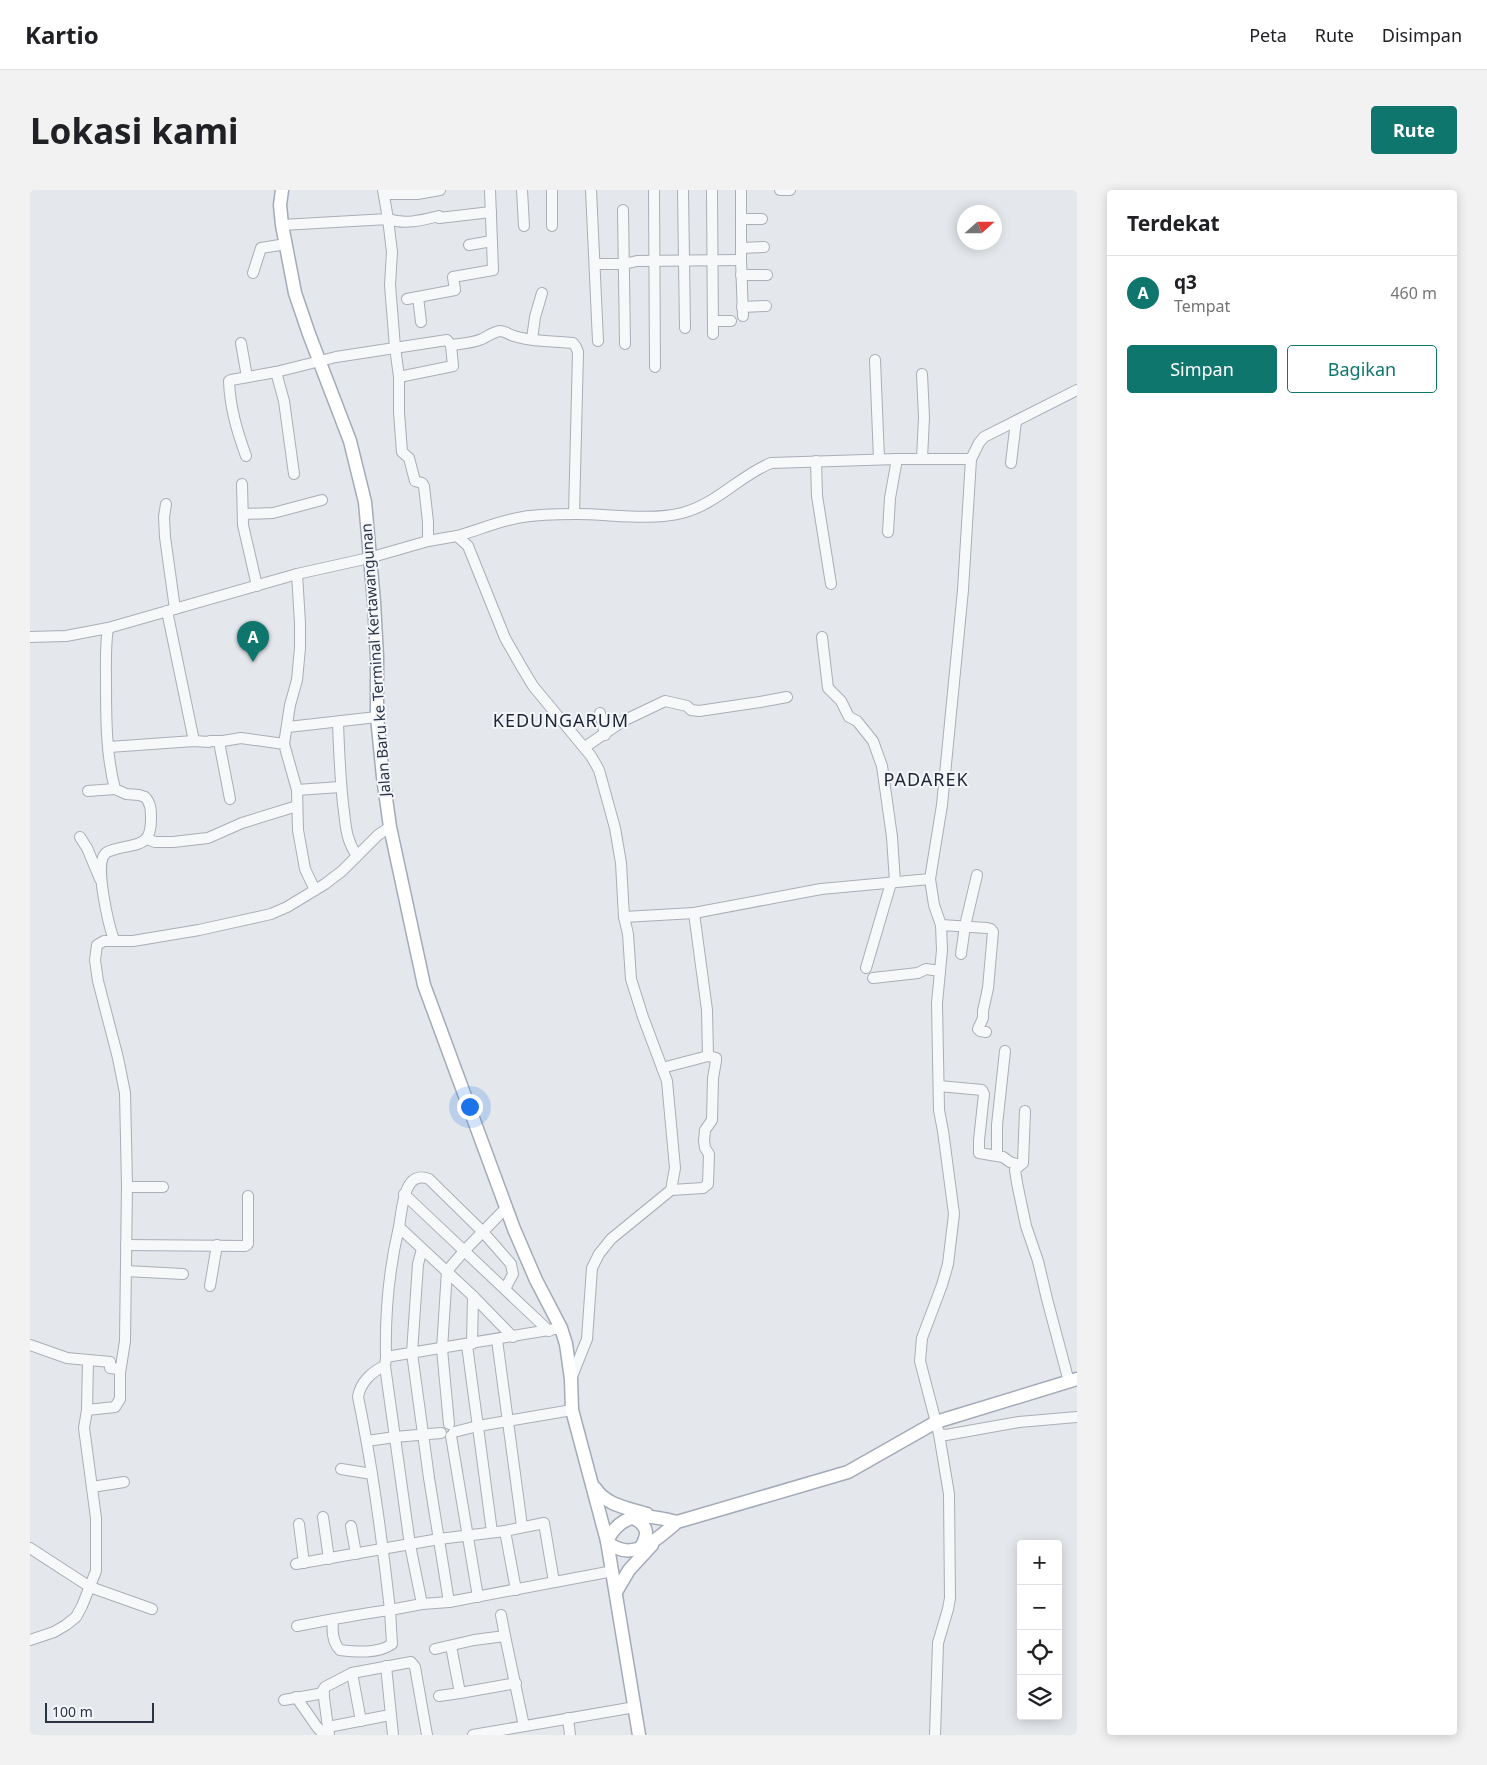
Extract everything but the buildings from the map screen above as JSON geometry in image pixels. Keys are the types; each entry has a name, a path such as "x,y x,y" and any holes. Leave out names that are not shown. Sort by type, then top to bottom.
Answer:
{"main road":[{"name":"Jalan Baru ke Terminal Kertawangunan","path":"282,190 280,205 282,225 295,292 350,441 365,502 377,657 377,717 383,777 390,827 424,985 514,1228 555,1330 566,1344 571,1379 572,1410 613,1571 639,1735"},
{"path":"616,1592 629,1570 660,1536 677,1522 848,1472 937,1428 1073,1380"},
{"path":"592,1484 600,1496 610,1503 677,1522"},
{"path":"655,1516 633,1518 619,1524 612,1530 607,1542 617,1549 635,1550 660,1536"},
{"path":"633,1518 641,1522 646,1530 646,1539 641,1547"}],"street":[{"path":"428,541 424,486 416,481 409,458 402,452 399,377 390,285 392,252 384,192 417,194 440,190"},
{"path":"407,299 455,290 453,277 494,270 490,190"},
{"path":"522,190 524,226"},
{"path":"552,190 552,226"},
{"path":"591,190 598,341"},
{"path":"654,190 655,367"},
{"path":"683,190 685,328"},
{"path":"712,190 713,334"},
{"path":"741,190 742,311 766,306"},
{"path":"780,190 790,190"},
{"path":"623,210 625,344"},
{"path":"282,225 388,219 407,222 491,212"},
{"path":"741,219 762,219"},
{"path":"469,245 492,241"},
{"path":"253,273 261,248 286,244"},
{"path":"741,248 764,247"},
{"path":"594,264 624,264 637,261 741,260"},
{"path":"741,275 767,275"},
{"path":"532,339 535,317 542,293"},
{"path":"418,297 421,322"},
{"path":"713,321 730,321"},
{"path":"451,345 479,340 500,331 532,339 573,343 576,346 578,352 574,514"},
{"path":"246,456 232,415 229,382 231,380 395,347 447,340 451,345 454,366 399,377"},
{"path":"242,343 247,377"},
{"path":"875,360 879,459"},
{"path":"276,372 284,401 294,474"},
{"path":"922,374 924,417 922,459"},
{"path":"935,1735 938,1643 950,1598 949,1494 937,1428 920,1361 922,1338 948,1264 954,1214 939,1110 937,1002 941,925 934,905 930,880 942,805 964,590 971,459 978,443 984,437 1077,390"},
{"path":"1011,463 1016,421"},
{"path":"888,532 890,498 897,458"},
{"path":"30,637 66,636 108,628 297,574 369,558 428,541 457,536 523,517 574,514 654,516 681,513 715,499 755,470 771,463 897,458 971,459"},
{"path":"816,460 817,496 831,584"},
{"path":"242,484 243,525 257,586"},
{"path":"242,514 273,513 322,500"},
{"path":"166,504 164,517 171,610 194,741"},
{"path":"457,536 468,546 506,638 533,686 600,770 615,828 624,917 628,934 631,979 667,1081 675,1168 671,1190"},
{"path":"297,574 300,648 297,680 290,705 284,744 297,790 298,830 306,869 314,890"},
{"path":"108,628 105,647 106,720 115,789"},
{"path":"822,637 828,688 841,701 849,718 857,721 873,741 882,766 892,837 893,883 866,968"},
{"path":"584,748 623,721 665,701 699,711 787,696"},
{"path":"600,713 605,735"},
{"path":"288,727 377,717"},
{"path":"338,722 340,787 346,833 350,845 358,856"},
{"path":"109,747 194,741 218,742 241,738 284,744"},
{"path":"218,742 230,799"},
{"path":"297,790 340,787"},
{"path":"88,791 115,789 120,793 138,795 148,800 151,811 151,830 147,839 105,854 102,864 106,913 114,940"},
{"path":"147,839 162,842 208,838 242,823 297,806"},
{"path":"87,1410 115,1408 120,1399 120,1369 125,1341 127,1187 125,1093 98,981 95,960 97,945 104,941 133,941 254,919 271,914 287,907 342,871 378,835 390,827"},
{"path":"80,837 102,882"},
{"path":"961,954 965,926 977,875"},
{"path":"624,917 694,912 821,889 930,880"},
{"path":"694,912 706,1010 708,1056"},
{"path":"941,925 987,928 993,932 988,988 983,1018 978,1029 986,1032"},
{"path":"873,978 918,973 926,969 940,970"},
{"path":"997,1155 997,1125 1005,1051"},
{"path":"571,1379 587,1339 592,1268 599,1254 611,1239 671,1190 704,1188 708,1184 709,1154 705,1148 704,1141 705,1130 712,1120 713,1078 716,1058 708,1056 662,1068"},
{"path":"938,1086 982,1090 984,1094 979,1153 997,1155 1020,1165"},
{"path":"1024,1110 1024,1163 1016,1170 1016,1183 1047,1299 1073,1380"},
{"path":"422,1604 410,1545 385,1362 385,1336 394,1250 404,1194 411,1182 422,1177 430,1178 483,1232 513,1267 505,1289"},
{"path":"127,1187 163,1187"},
{"path":"404,1194 505,1289 555,1330"},
{"path":"126,1246 247,1245 248,1196"},
{"path":"478,1596 449,1431 442,1349 447,1271 507,1207"},
{"path":"399,1227 414,1239 513,1337"},
{"path":"210,1286 217,1246"},
{"path":"422,1249 418,1264 412,1354 422,1434 450,1602"},
{"path":"126,1271 183,1274"},
{"path":"473,1296 470,1344 478,1426 492,1532"},
{"path":"333,1619 332,1629 335,1643 340,1650 357,1652 387,1648 392,1644 384,1549 358,1397 359,1391 375,1370 385,1362 412,1354 555,1330"},
{"path":"497,1340 522,1526"},
{"path":"30,1345 67,1358 110,1362 110,1368 120,1369"},
{"path":"30,1640 54,1632 71,1622 82,1606 96,1571 96,1518 84,1428 87,1410 88,1361"},
{"path":"367,1441 449,1431 572,1410"},
{"path":"937,1428 946,1435 1019,1422 1077,1417"},
{"path":"341,1469 372,1474"},
{"path":"92,1488 124,1482"},
{"path":"323,1517 330,1558"},
{"path":"299,1524 300,1564 544,1522 554,1582"},
{"path":"351,1526 356,1554"},
{"path":"504,1530 516,1590"},
{"path":"30,1548 91,1585 152,1610"},
{"path":"298,1626 422,1604 450,1602 613,1571"},
{"path":"501,1615 524,1726"},
{"path":"435,1649 474,1640 505,1636"},
{"path":"451,1646 460,1693"},
{"path":"327,1732 324,1688 352,1673 413,1663 427,1735"},
{"path":"386,1666 393,1735"},
{"path":"352,1673 361,1720"},
{"path":"439,1696 516,1683"},
{"path":"284,1700 324,1693"},
{"path":"296,1698 317,1727 327,1732 361,1720 390,1715"},
{"path":"473,1735 505,1732 524,1726 634,1707"},
{"path":"568,1718 570,1735"}],"place":[{"name":"q3","path":"253,662"}],"district":[{"name":"KEDUNGARUM","path":"561,721"},
{"name":"PADAREK","path":"926,780"}]}
